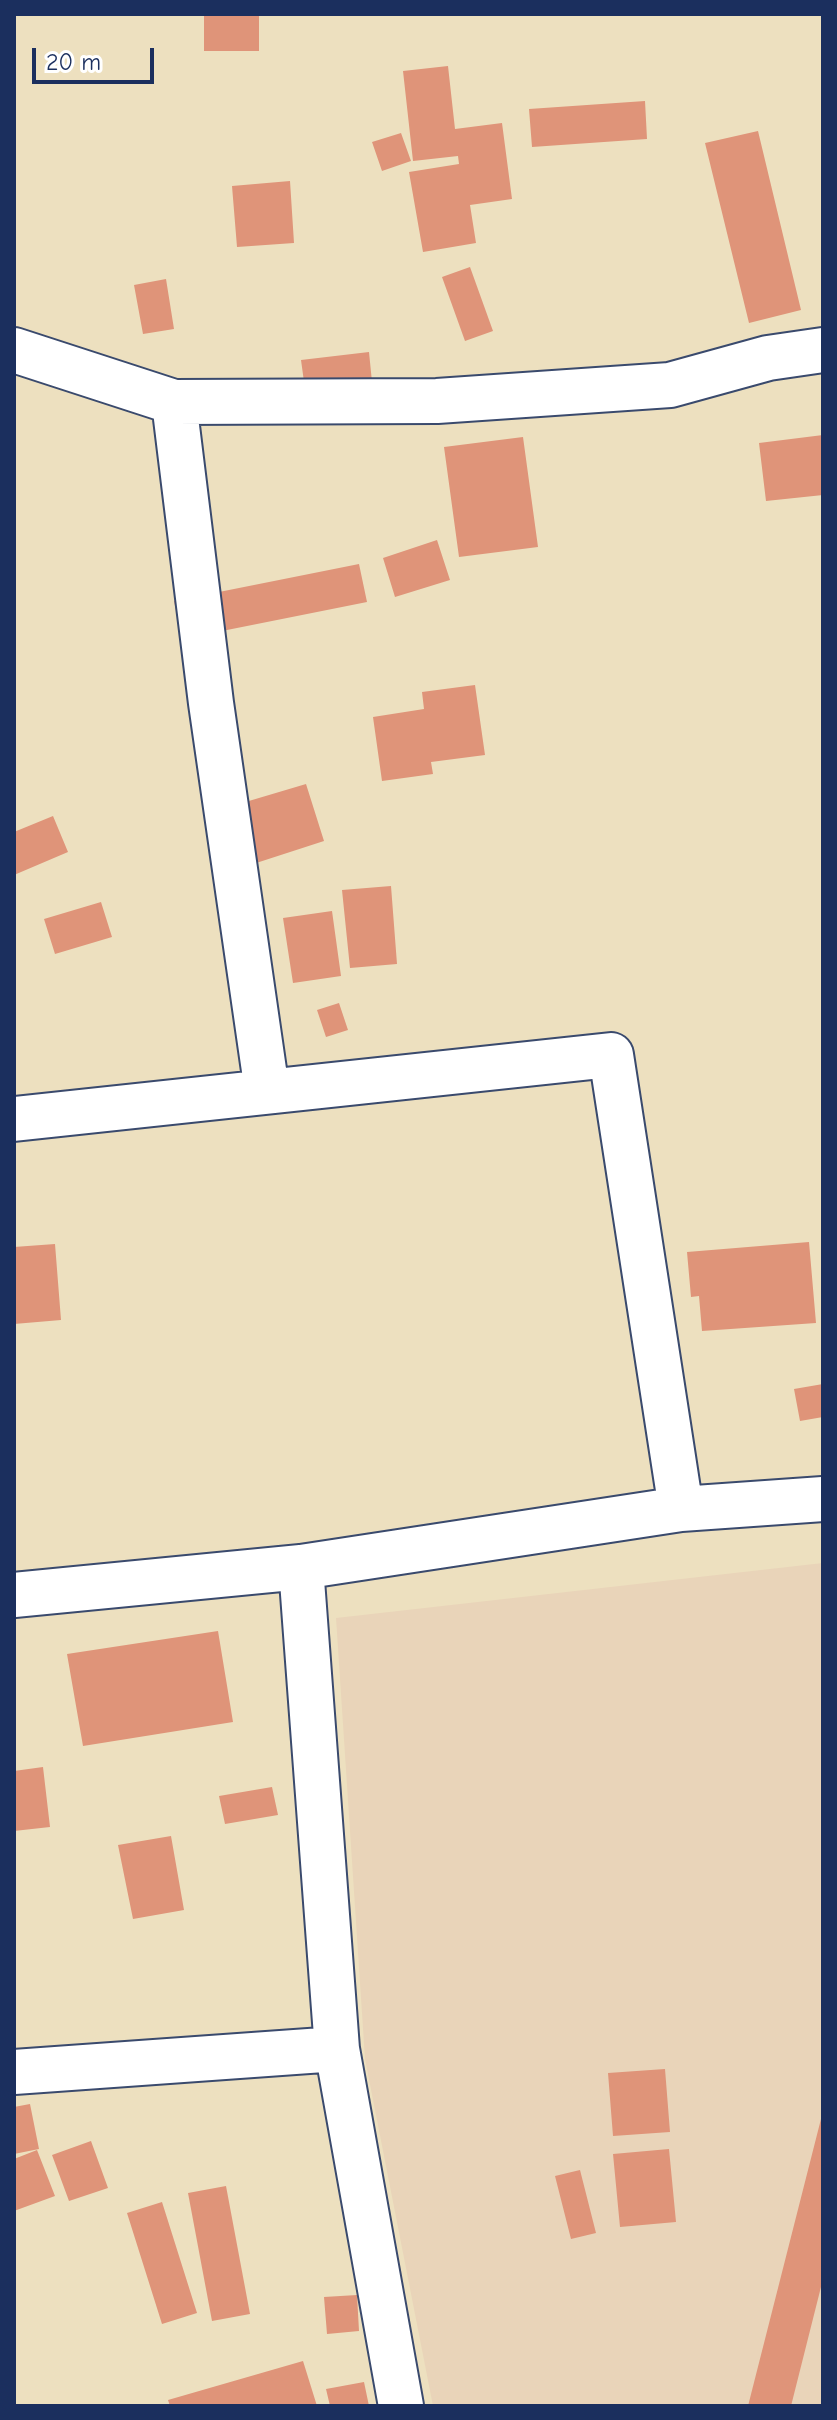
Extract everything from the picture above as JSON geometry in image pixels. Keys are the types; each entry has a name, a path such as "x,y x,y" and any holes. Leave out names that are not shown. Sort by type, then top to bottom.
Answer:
{"street":[{"path":"14,350 174,402 437,401 670,385 768,358 823,350"},
{"path":"174,402 211,703 267,1091"},
{"path":"14,1119 611,1055 681,1509"},
{"path":"14,1595 301,1567 681,1509 823,1499"},
{"path":"301,1567 337,2049 401,2406"},
{"path":"14,2072 337,2049"}],"shaded area":[{"path":"823,1563 823,2406 433,2406 365,2059 336,1618"}],"building":[{"path":"204,14 259,14 259,51 204,51"},
{"path":"448,66 455,129 502,123 512,199 470,205 476,243 423,252 409,172 459,164 458,156 413,161 403,71"},
{"path":"645,101 647,139 532,147 529,109"},
{"path":"758,131 801,310 749,323 705,143"},
{"path":"401,133 411,161 382,171 372,142"},
{"path":"290,181 294,243 237,247 232,186"},
{"path":"470,267 493,331 465,341 442,277"},
{"path":"166,279 174,329 143,334 134,285"},
{"path":"369,352 372,382 305,389 301,360"},
{"path":"823,435 823,495 766,501 759,443"},
{"path":"523,437 538,547 459,557 444,447"},
{"path":"437,540 450,580 395,597 383,558"},
{"path":"359,564 367,602 182,639 174,601"},
{"path":"475,685 485,755 431,762 433,774 382,781 373,717 424,709 422,692"},
{"path":"306,784 324,841 250,865 232,806"},
{"path":"53,816 68,852 14,875 14,832"},
{"path":"391,886 397,964 350,968 342,890"},
{"path":"101,902 112,937 55,954 44,919"},
{"path":"332,911 341,976 293,983 283,918"},
{"path":"339,1003 348,1030 326,1037 317,1010"},
{"path":"809,1242 816,1323 702,1331 699,1296 691,1297 687,1252"},
{"path":"55,1244 61,1320 14,1324 14,1247"},
{"path":"823,1384 823,1417 800,1421 794,1389"},
{"path":"218,1631 233,1722 83,1746 67,1654"},
{"path":"43,1767 50,1827 14,1831 14,1771"},
{"path":"272,1787 278,1815 225,1824 219,1796"},
{"path":"171,1836 184,1910 133,1919 118,1845"},
{"path":"665,2069 670,2132 613,2136 608,2073"},
{"path":"30,2104 39,2149 14,2154 14,2107"},
{"path":"822,2115 823,2279 791,2406 748,2406"},
{"path":"91,2141 108,2188 69,2201 52,2155"},
{"path":"669,2149 676,2222 620,2227 613,2154"},
{"path":"37,2150 55,2196 14,2211 14,2159"},
{"path":"580,2170 596,2233 571,2239 555,2176"},
{"path":"226,2186 250,2314 212,2321 188,2193"},
{"path":"162,2202 197,2313 162,2324 127,2213"},
{"path":"357,2295 359,2331 327,2334 324,2297"},
{"path":"303,2361 317,2406 170,2406 168,2400"},
{"path":"364,2382 369,2406 330,2406 326,2389"}]}
